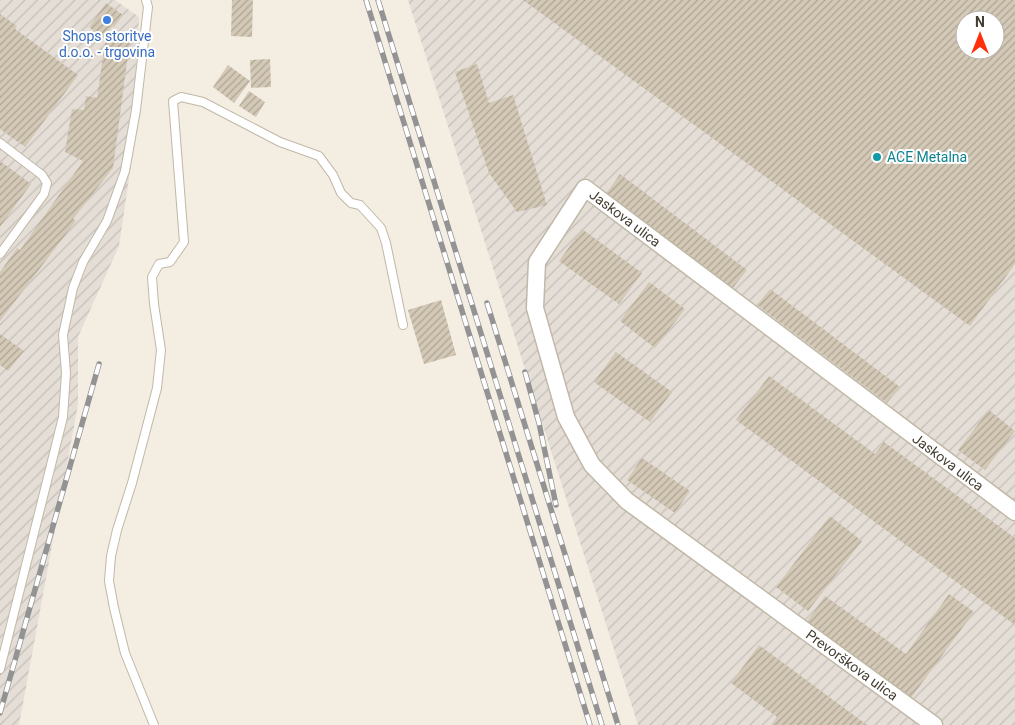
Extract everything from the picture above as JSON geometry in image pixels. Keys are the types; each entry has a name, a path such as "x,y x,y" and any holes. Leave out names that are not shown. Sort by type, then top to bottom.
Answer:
{"street":[{"name":"Jaskova ulica","path":"770,605 627,501 592,465 566,417 535,308 537,262 585,188 1015,512"},
{"name":"Prevorškova ulica","path":"770,605 934,725"}],"lane":[{"path":"0,669 63,417 66,373 63,335 73,288 83,262 107,221 125,171 136,110 148,7 146,0"},
{"path":"154,725 126,654 109,581 111,556 117,530 132,483 157,388 161,350 152,277 159,264 170,262 184,242 173,101 181,97 203,102 280,142 319,156 333,175 341,194 351,203 360,205 381,228 386,243 403,325"},
{"path":"0,143 42,175 47,183 44,194 0,254"}],"shaded area":[{"path":"0,0 115,0 139,17 131,165 119,246 78,337 78,404 19,725 0,725"},
{"path":"408,0 1015,0 1015,725 638,725"}],"building":[{"path":"232,0 253,0 252,37 231,36"},
{"name":"ACE Metalna","path":"523,0 1015,0 1015,264 970,326"},
{"name":"Shops storitve d.o.o. - trgovina","path":"106,3 123,15 103,38 89,27"},
{"path":"0,14 17,26 15,29 78,75 25,147 0,129"},
{"path":"106,36 130,39 113,168 73,219 76,221 0,321 0,272 17,248 20,250 83,161 65,152 72,109 84,110 86,96 97,98"},
{"path":"270,59 271,87 251,88 250,60"},
{"path":"477,64 489,103 513,95 547,205 517,212 489,173 455,72"},
{"path":"228,65 250,81 234,103 213,87"},
{"path":"249,91 265,102 256,117 239,106"},
{"path":"0,161 31,184 0,227"},
{"path":"620,174 747,270 732,289 606,194"},
{"path":"582,229 642,273 619,304 559,261"},
{"path":"649,282 685,309 655,348 620,321"},
{"path":"770,289 900,387 887,403 757,305"},
{"path":"441,300 456,355 424,364 408,310"},
{"path":"0,334 24,351 8,371 0,365"},
{"path":"616,352 672,392 650,422 594,382"},
{"path":"769,376 875,454 884,442 1015,538 1015,625 736,420"},
{"path":"989,410 1015,431 985,470 958,450"},
{"path":"642,458 690,491 675,513 627,480"},
{"path":"830,516 862,541 808,611 776,587"},
{"path":"949,594 974,612 911,698 806,623 825,596 906,654"},
{"path":"759,645 867,725 771,725 777,717 731,683"}],"railway":[{"path":"366,0 590,725"},
{"path":"378,0 602,725"},
{"path":"487,303 618,725"},
{"path":"0,713 99,364"},
{"path":"525,372 539,423 556,505"}],"place":[{"name":"Shops storitve d.o.o. - trgovina","path":"107,20"},
{"name":"ACE Metalna","path":"877,157"}]}
